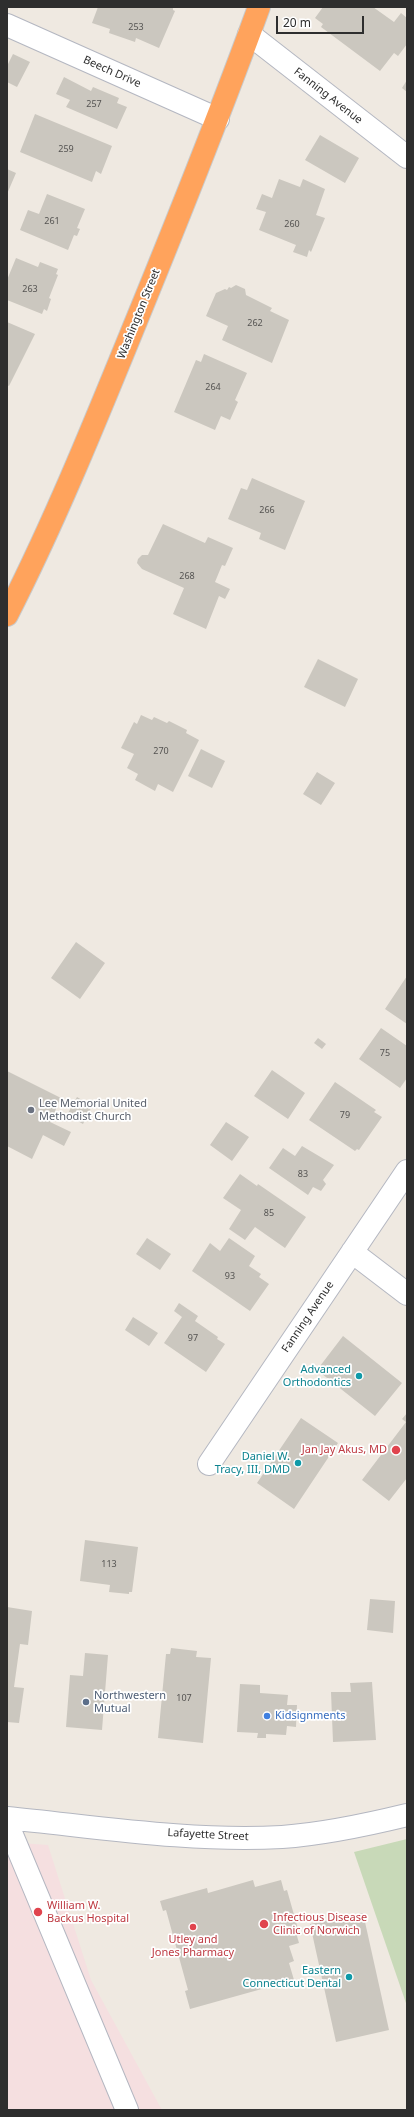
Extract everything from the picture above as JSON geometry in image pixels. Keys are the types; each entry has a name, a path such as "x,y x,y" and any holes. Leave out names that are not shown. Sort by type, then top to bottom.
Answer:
{"highway":[{"name":"Washington Street","path":"7,615 81,454 218,119 257,8"}],"street":[{"name":"Beech Drive","path":"7,25 218,119"},
{"name":"Fanning Avenue","path":"249,34 407,158"},
{"name":"Fanning Avenue","path":"209,1464 407,1171"},
{"path":"352,1252 407,1294"},
{"name":"Lafayette Street","path":"7,1818 188,1836 250,1838 289,1836 339,1830 407,1816"},
{"path":"7,1823 127,2110"}],"shaded area":[{"name":"William W. Backus Hospital","path":"7,1842 48,1845 91,1980 162,2110 7,2110"}],"green space":[{"path":"407,1839 407,2006 354,1852"}],"building":[{"path":"98,7 173,7 173,10 175,11 159,48 136,38 135,42 109,33 110,29 92,23"},
{"path":"323,7 373,7 394,22 401,13 407,18 407,44 398,56 394,53 380,71 321,27 323,24 315,18"},
{"path":"13,54 30,62 17,87 7,82 7,66"},
{"path":"64,77 91,91 93,87 119,98 117,103 127,107 117,129 66,107 70,100 56,94"},
{"path":"407,80 407,92 402,88"},
{"path":"35,114 112,146 101,174 96,171 92,182 20,152"},
{"path":"320,135 359,158 345,183 305,160"},
{"path":"7,169 16,173 7,194"},
{"path":"279,179 300,187 303,179 325,189 316,215 325,218 311,252 309,250 307,257 293,252 296,245 259,230 266,212 256,209 262,194 272,198"},
{"path":"47,194 85,209 77,228 80,229 77,236 74,235 68,250 20,230 28,210 39,214"},
{"path":"16,258 38,267 40,262 58,269 56,274 58,275 49,298 51,299 47,311 44,309 42,314 7,300 7,280"},
{"path":"236,285 245,289 246,295 272,308 270,311 289,320 272,363 222,340 228,326 206,316 216,293 225,289 227,290 229,287 231,288"},
{"path":"7,322 35,334 9,386 7,385"},
{"path":"204,354 247,373 235,400 238,402 230,420 221,416 215,430 174,412 196,360 201,362"},
{"path":"252,478 305,501 285,550 259,539 261,533 228,519 241,488 247,490"},
{"path":"163,524 205,543 208,537 233,548 225,566 222,565 215,582 230,589 225,599 219,596 206,629 173,614 184,588 142,569 137,563 138,559 142,555 148,555"},
{"path":"318,659 358,679 345,707 304,687"},
{"path":"141,715 152,720 154,717 167,723 169,721 187,730 186,733 199,740 173,792 158,784 155,791 135,780 138,774 127,768 134,754 121,748 134,722 137,724"},
{"path":"201,749 225,761 212,788 188,776"},
{"path":"317,772 335,783 321,805 303,794"},
{"path":"76,942 105,963 80,999 51,978"},
{"path":"407,976 407,1024 385,1009"},
{"path":"381,1028 407,1046 407,1078 400,1088 359,1059"},
{"path":"318,1038 326,1044 322,1049 314,1043"},
{"path":"272,1070 305,1093 288,1119 254,1096"},
{"name":"Lee Memorial United Methodist Church","path":"7,1071 61,1098 50,1122 71,1132 64,1146 43,1135 32,1159 7,1146"},
{"path":"335,1082 376,1110 374,1112 382,1117 359,1150 357,1149 355,1151 309,1120"},
{"path":"77,1097 92,1106 83,1124 67,1115"},
{"path":"226,1122 249,1137 232,1161 210,1145"},
{"path":"302,1146 334,1165 323,1180 326,1184 321,1191 313,1187 308,1195 269,1168 283,1148 295,1156"},
{"path":"240,1174 257,1186 258,1184 306,1217 285,1248 255,1227 245,1240 229,1229 241,1210 223,1198"},
{"path":"147,1238 171,1254 160,1270 136,1254"},
{"path":"229,1238 255,1256 249,1266 261,1274 259,1277 269,1284 250,1311 192,1271 210,1243 220,1251"},
{"path":"179,1303 198,1316 195,1321 218,1337 217,1339 225,1344 206,1372 164,1343 182,1317 174,1311"},
{"path":"133,1317 158,1333 149,1346 125,1330"},
{"name":"Advanced Orthodontics","path":"343,1336 402,1383 375,1416 317,1370"},
{"name":"Jan Jay Akus, MD","path":"407,1413 407,1478 389,1501 362,1480 406,1422 402,1419"},
{"name":"Daniel W. Tracy, III, DMD","path":"301,1418 338,1443 294,1509 257,1483"},
{"path":"85,1540 138,1547 132,1592 129,1592 129,1594 109,1592 110,1585 80,1581"},
{"path":"370,1599 395,1601 393,1633 367,1630"},
{"path":"7,1607 32,1611 28,1645 20,1644 14,1687 24,1688 19,1723 7,1722"},
{"path":"171,1648 197,1651 196,1657 211,1658 203,1743 158,1738 166,1654 170,1654"},
{"name":"Northwestern Mutual","path":"85,1653 108,1655 102,1730 66,1727 70,1675 83,1676"},
{"path":"372,1682 376,1740 333,1742 331,1692 351,1692 350,1683"},
{"name":"Kidsignments","path":"240,1684 260,1685 260,1693 288,1695 287,1705 297,1705 296,1727 287,1726 286,1735 266,1734 266,1738 257,1738 258,1733 237,1732"},
{"path":"253,1880 255,1887 281,1880 284,1891 287,1890 300,1936 297,1936 299,1943 289,1946 294,1961 289,1963 294,1980 190,2009 185,1991 188,1990 166,1910 163,1911 160,1901 207,1888 208,1893"},
{"name":"Eastern Connecticut Dental","path":"363,1913 389,2030 336,2042 310,1924"}],"place":[{"name":"Lee Memorial United Methodist Church","path":"31,1110"},
{"name":"Advanced Orthodontics","path":"359,1376"},
{"name":"Jan Jay Akus, MD","path":"396,1450"},
{"name":"Daniel W. Tracy, III, DMD","path":"298,1463"},
{"name":"Northwestern Mutual","path":"86,1702"},
{"name":"Kidsignments","path":"267,1716"},
{"name":"William W. Backus Hospital","path":"38,1912"},
{"name":"Infectious Disease Clinic of Norwich","path":"264,1924"},
{"name":"Utley and Jones Pharmacy","path":"193,1927"},
{"name":"Eastern Connecticut Dental","path":"349,1977"}]}
